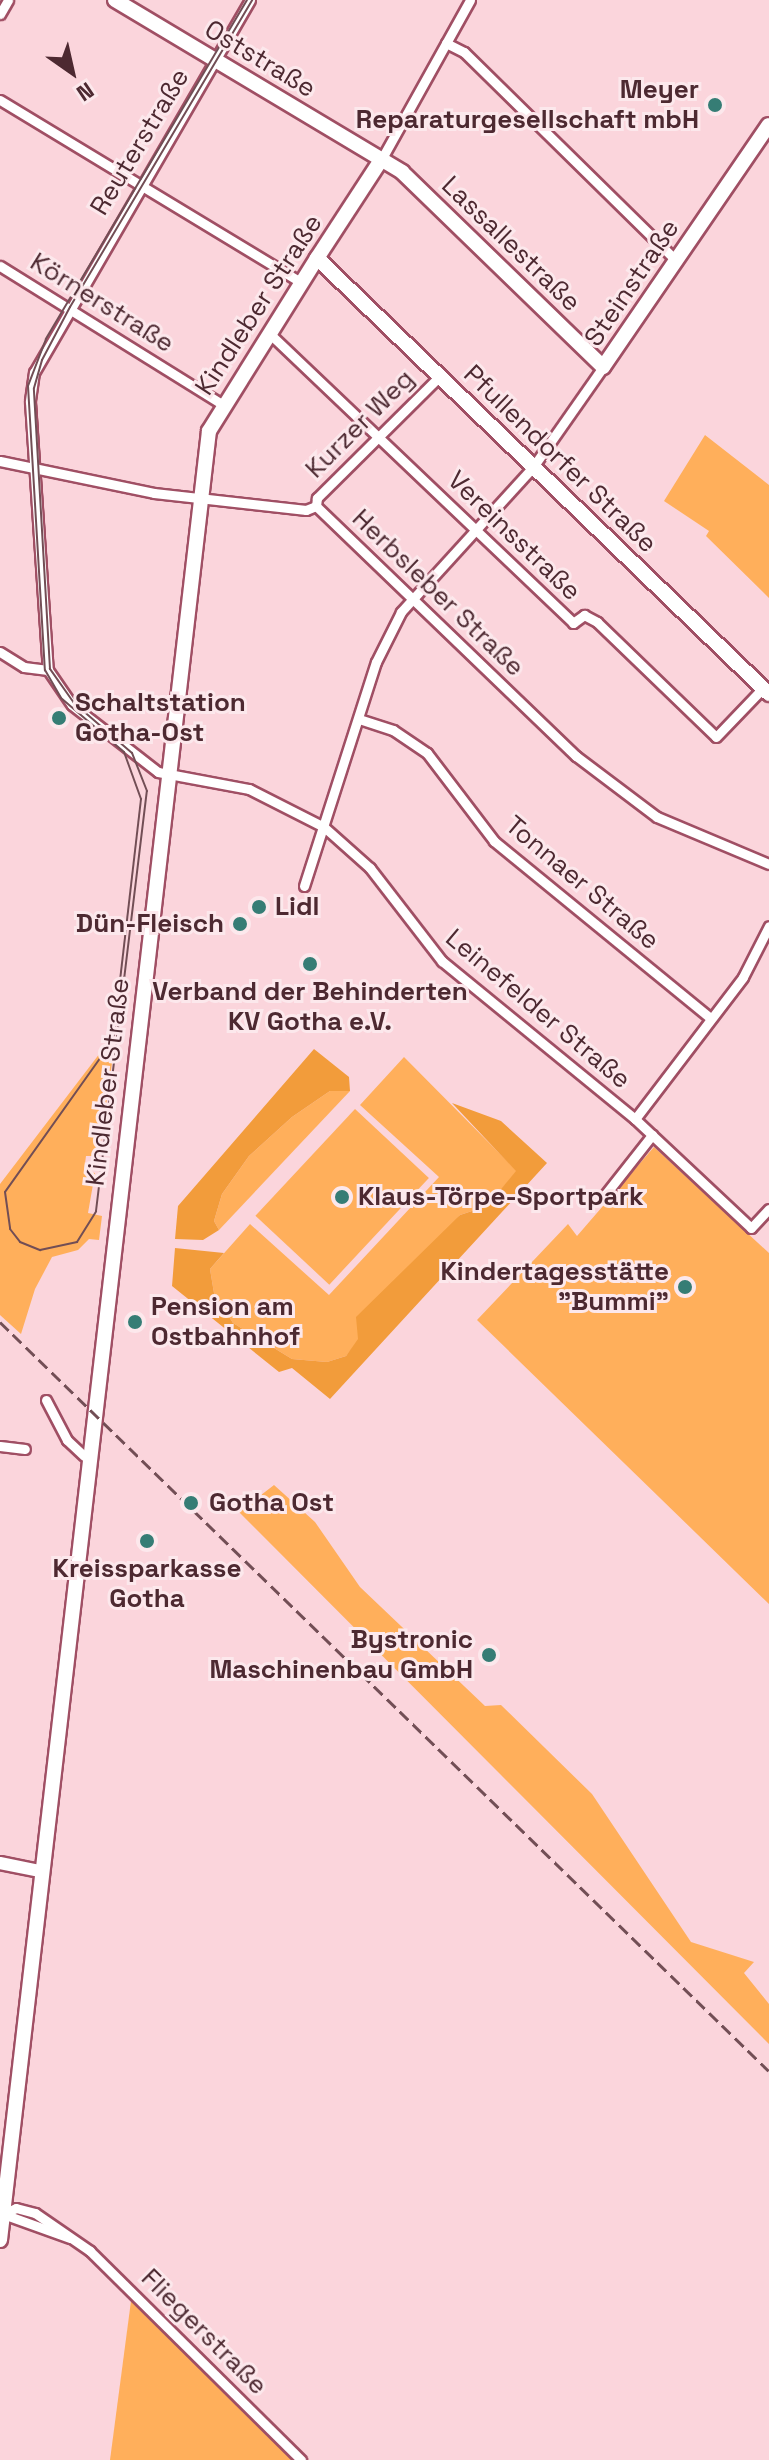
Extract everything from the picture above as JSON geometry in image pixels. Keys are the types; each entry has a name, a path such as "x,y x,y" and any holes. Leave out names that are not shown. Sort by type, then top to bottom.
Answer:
{"main road":[{"name":"Oststraße","path":"115,0 381,160"},
{"name":"Steinstraße","path":"603,367 769,125"},
{"name":"Kindleber Straße","path":"0,2240 40,1871 209,431 222,404 381,160"},
{"name":"Lassallestraße","path":"381,160 402,172 603,367"},
{"name":"Pfullendorfer Straße","path":"317,258 766,691"}],"street":[{"path":"0,14 8,0"},
{"name":"Reuterstraße","path":"48,670 34,466 34,372 68,306 250,0"},
{"name":"Kindleber Straße","path":"381,160 470,0"},
{"path":"446,43 464,52 676,260"},
{"path":"0,100 302,283"},
{"name":"Körnerstraße","path":"0,266 222,404"},
{"name":"Vereinsstraße","path":"270,334 573,623 584,615 597,622 716,737 766,691"},
{"name":"Steinstraße","path":"304,886 381,652 411,599 533,467 603,367"},
{"name":"Kurzer Weg","path":"316,506 317,498 440,376"},
{"name":"Herbsleber Straße","path":"0,461 34,466 102,484 306,510 316,506 576,756 648,811 769,864"},
{"path":"0,652 24,667 48,670 72,705 170,778"},
{"name":"Tonnaer Straße","path":"359,719 393,730 427,753 494,841 710,1018"},
{"name":"Leinefelder Straße","path":"170,778 249,789 324,827 370,868 442,961 635,1119 751,1228 769,1209"},
{"path":"635,1119 743,977 769,926"},
{"path":"604,1196 652,1135"},
{"path":"46,1400 67,1440 84,1456"},
{"path":"0,1446 25,1449"},
{"path":"0,1863 40,1871"},
{"name":"Fliegerstraße","path":"3,2214 28,2210 73,2239 301,2460"},
{"name":"Fliegerstraße","path":"3,2214 73,2239"}],"shaded area":[{"path":"705,435 769,485 769,598 706,536 709,531 664,501"},
{"path":"314,1049 349,1077 350,1091 330,1091 292,1117 249,1156 222,1194 214,1221 219,1230 203,1240 175,1239 178,1206"},
{"path":"100,1053 112,1063 99,1156 86,1156 84,1171 95,1173 88,1213 102,1216 99,1240 89,1239 78,1250 52,1257 35,1289 21,1334 0,1315 0,1184"},
{"path":"404,1057 517,1171 487,1206 460,1215 346,1356 327,1362 292,1359 233,1323 214,1293 210,1269 250,1224 329,1295 439,1177 360,1105"},
{"path":"330,1091 350,1091 219,1230 214,1221 222,1194 249,1156 292,1117"},
{"path":"452,1103 501,1121 547,1163 330,1399 292,1368 279,1372 172,1286 175,1248 224,1253 210,1269 214,1293 233,1323 292,1359 327,1362 346,1356 358,1339 356,1317 460,1215 487,1206 516,1171"},
{"name":"Klaus-Törpe-Sportpark","path":"355,1109 429,1178 329,1285 255,1216"},
{"path":"654,1147 769,1253 769,1604 477,1320 568,1224 577,1236"},
{"path":"274,1485 315,1522 360,1587 485,1706 501,1705 592,1794 691,1942 754,1962 744,1973 769,2004 769,2044 239,1512"},
{"path":"131,2301 292,2460 110,2460"}],"tram line":[{"path":"247,0 46,339 28,386 45,670 61,698 124,752 141,799 113,1040 5,1192 10,1229 20,1242 40,1250 77,1242 96,1211 147,791 132,753 74,703 50,669 34,388 42,360 70,307 252,0"}],"railway":[{"path":"0,1322 769,2071"}],"place":[{"name":"Meyer Reparaturgesellschaft mbH","path":"715,105"},
{"name":"Schaltstation Gotha-Ost","path":"59,718"},
{"name":"Lidl","path":"259,907"},
{"name":"Dün-Fleisch","path":"240,924"},
{"name":"Verband der Behinderten KV Gotha e.V.","path":"310,964"},
{"name":"Klaus-Törpe-Sportpark","path":"342,1197"},
{"name":"Kindertagesstätte \"Bummi\"","path":"685,1287"},
{"name":"Pension am Ostbahnhof","path":"135,1322"},
{"name":"Gotha Ost","path":"191,1503"},
{"name":"Kreissparkasse Gotha","path":"147,1541"},
{"name":"Bystronic Maschinenbau GmbH","path":"489,1655"}]}
